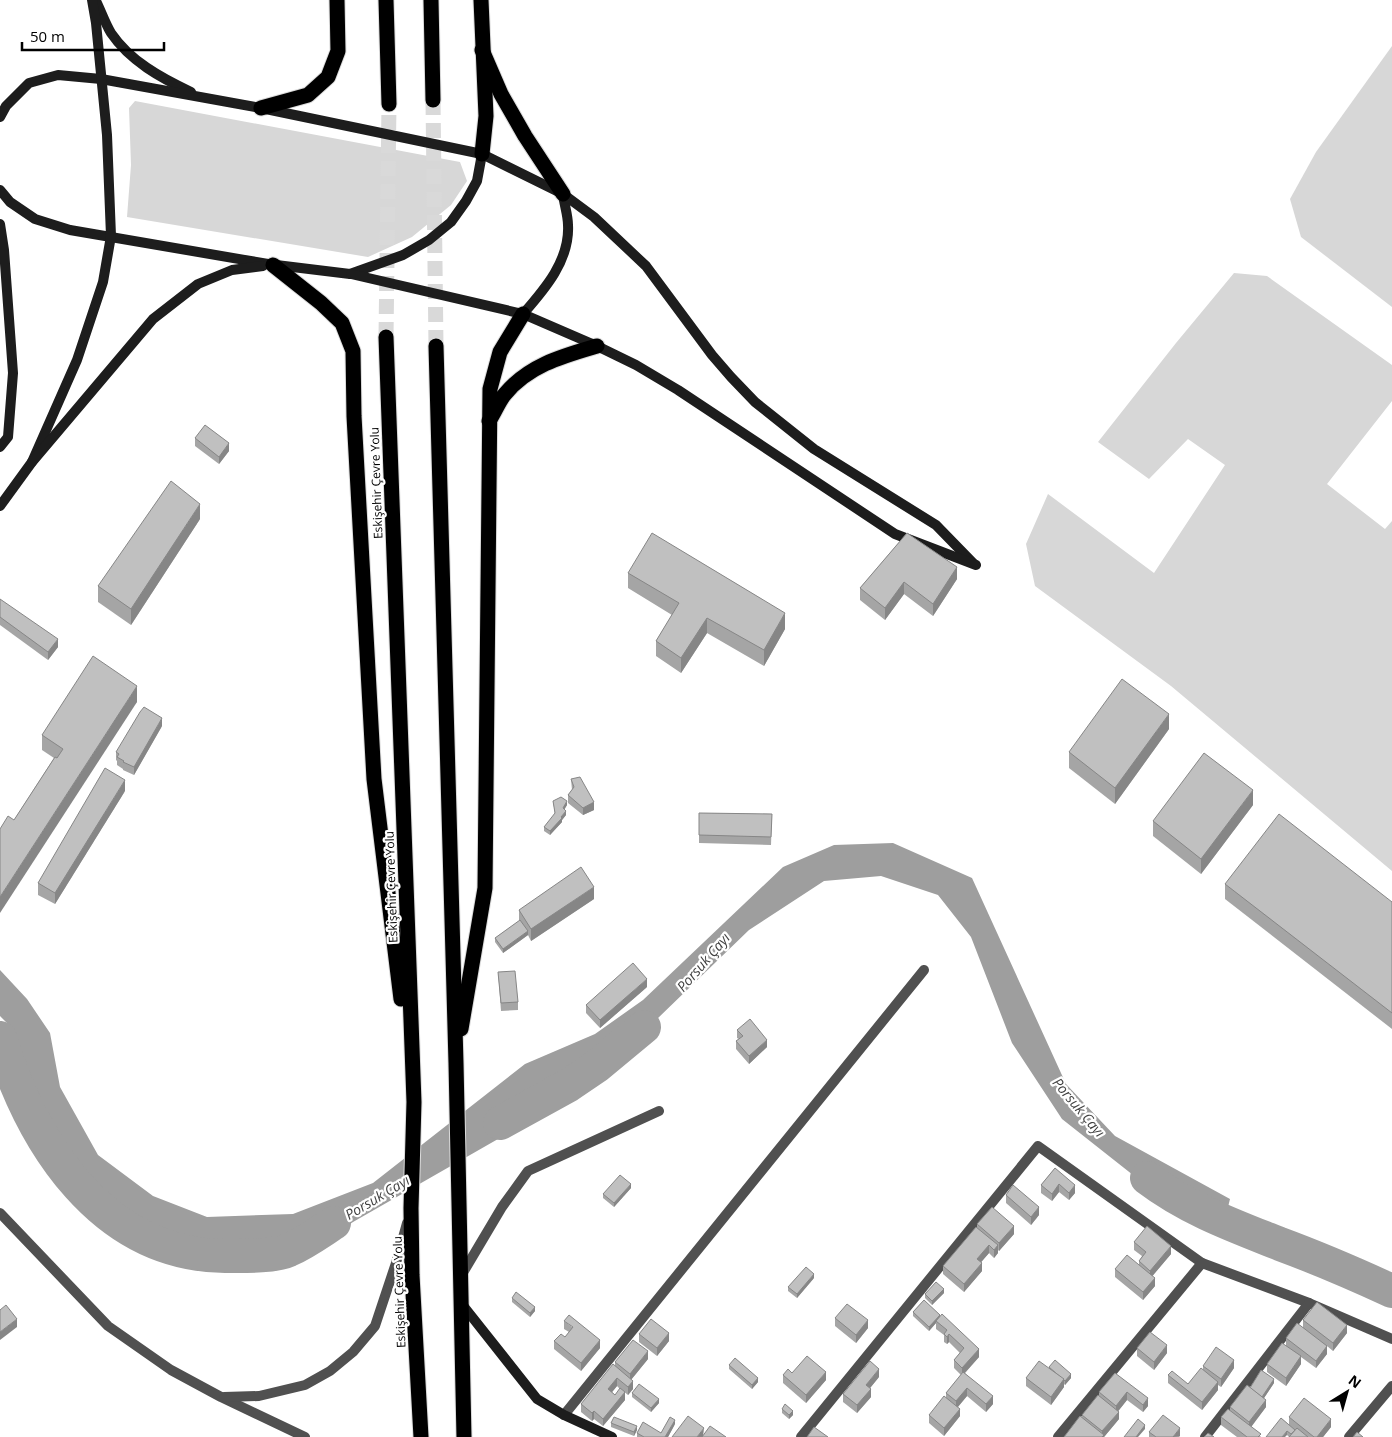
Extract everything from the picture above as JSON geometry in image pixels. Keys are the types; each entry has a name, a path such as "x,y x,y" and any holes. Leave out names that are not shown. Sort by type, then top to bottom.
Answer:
{"highway":[{"path":"261,108 308,95 328,76 338,51 337,0"},
{"path":"386,0 389,104"},
{"path":"431,0 433,100"},
{"path":"481,0 486,116 482,154"},
{"path":"482,50 501,94 525,136 563,194"},
{"path":"273,265 321,303 342,323 353,350 354,416 374,778 414,1102"},
{"path":"456,1063 485,888 490,389 500,352 523,314"},
{"name":"Eskişehir Çevre Yolu","path":"386,337 414,1102 411,1208 412,1275 421,1437"},
{"path":"436,346 456,1063 464,1437"},
{"path":"489,422 505,394 528,372 559,357 597,346"}],"street":[{"path":"32,462 77,360 103,282 111,236 107,135 93,0"},
{"path":"93,0 111,32 132,56 164,80 208,99"},
{"path":"0,117 6,106 29,83 58,75 101,79 261,108 482,154 563,194 594,217 646,266 712,355 730,377 755,402 814,450 936,525 976,565 895,534 678,390 636,365 523,314 350,274 273,265 70,230 35,219 10,202 0,190"},
{"path":"350,274 403,256 430,240 451,222 466,201 477,180 482,154"},
{"path":"523,314 540,295 554,274 565,250 568,225 563,194"},
{"path":"0,224 4,250 13,373 8,437 0,447"},
{"path":"0,506 32,462 153,320 198,284 232,270 273,265"},
{"path":"564,1415 924,970"},
{"path":"460,1278 502,1207 528,1171 659,1112"},
{"path":"800,1437 1038,1146 1202,1264 1309,1303 1392,1339"},
{"path":"221,1397 259,1396 305,1385 330,1372 353,1352 375,1326 396,1263 411,1208"},
{"path":"0,1214 108,1326 171,1370 221,1397 305,1437"},
{"path":"1058,1437 1202,1264"},
{"path":"461,1302 537,1399 564,1415 612,1437"},
{"path":"1205,1437 1309,1303"},
{"path":"1349,1437 1392,1386"}],"shaded area":[{"path":"1392,46 1392,307 1301,237 1290,199 1316,152"},
{"path":"135,101 460,162 467,181 451,205 412,237 368,257 127,217 131,165 129,108"},
{"path":"1234,273 1267,276 1392,365 1392,401 1327,484 1385,529 1392,521 1392,871 1171,686 1035,586 1026,544 1048,494 1154,573 1225,465 1188,439 1149,479 1098,442"}],"water":[{"path":"893,843 972,878 1066,1084 1115,1136 1230,1199 1225,1219 1152,1190 1062,1119 1012,1043 971,937 938,895 881,876 824,881 749,930 626,1049 569,1075 505,1135 353,1222 323,1242 256,1253 170,1240 122,1223 23,1111 7,1023 0,1016 0,970 27,999 50,1033 60,1087 98,1155 153,1196 207,1217 293,1214 373,1183 525,1064 595,1034 643,1000 783,867 834,845"}],"building":[{"path":"205,425 229,443 219,457 195,438"},
{"path":"171,481 200,504 131,609 98,586"},
{"path":"652,533 785,613 764,650 707,618 681,658 656,641 679,603 628,573"},
{"path":"907,533 957,567 933,604 904,582 885,608 860,588"},
{"path":"0,599 58,639 48,652 0,617"},
{"path":"93,656 137,686 0,897 0,829 8,816 14,820 55,757 57,758 63,749 42,735"},
{"path":"1122,679 1169,714 1115,788 1069,752"},
{"path":"144,707 162,718 134,767 117,757 119,754 116,752"},
{"path":"1204,753 1253,790 1201,859 1153,821"},
{"path":"105,768 125,780 55,893 38,883"},
{"path":"580,777 594,802 583,808 568,795 574,787 571,779"},
{"path":"561,797 567,801 563,808 566,811 550,831 544,827 555,813 553,801"},
{"path":"699,813 772,814 771,837 699,835"},
{"path":"1279,814 1392,902 1392,1013 1225,884"},
{"path":"581,867 594,887 531,929 519,910"},
{"path":"520,920 528,931 503,949 495,938"},
{"path":"633,963 647,979 600,1020 586,1005"},
{"path":"515,971 518,1002 501,1003 498,972"},
{"path":"750,1019 767,1040 749,1056 736,1041 743,1036 737,1030"},
{"path":"1055,1168 1075,1185 1069,1193 1059,1184 1052,1194 1041,1185"},
{"path":"620,1175 631,1184 614,1203 603,1194"},
{"path":"1013,1185 1039,1207 1031,1217 1006,1195"},
{"path":"992,1207 1014,1226 999,1243 977,1224"},
{"path":"1147,1226 1171,1246 1150,1271 1139,1261 1146,1252 1134,1242"},
{"path":"976,1227 998,1245 994,1250 989,1245 977,1259 982,1263 964,1284 943,1266"},
{"path":"1127,1255 1155,1278 1143,1292 1115,1269"},
{"path":"806,1267 814,1274 797,1294 788,1287"},
{"path":"936,1282 944,1289 932,1301 925,1294"},
{"path":"516,1292 535,1307 530,1313 512,1298"},
{"path":"924,1300 940,1315 929,1327 913,1312"},
{"path":"1317,1302 1347,1325 1333,1343 1303,1320"},
{"path":"847,1304 868,1320 856,1335 835,1318"},
{"path":"6,1305 17,1319 0,1332 0,1310"},
{"path":"942,1314 979,1349 962,1368 954,1360 964,1348 949,1334 947,1337 944,1334 947,1330 936,1321"},
{"path":"569,1315 600,1340 581,1363 554,1341 561,1334 565,1337 573,1327 564,1321"},
{"path":"651,1319 669,1333 657,1348 639,1334"},
{"path":"1297,1323 1327,1346 1316,1361 1286,1338"},
{"path":"1150,1332 1167,1345 1154,1362 1137,1348"},
{"path":"633,1340 648,1351 630,1374 615,1362"},
{"path":"1282,1343 1301,1356 1286,1378 1267,1364"},
{"path":"1216,1347 1234,1360 1221,1379 1203,1366"},
{"path":"807,1356 826,1372 806,1395 783,1375 788,1369 792,1373"},
{"path":"735,1358 758,1378 752,1385 729,1365"},
{"path":"1055,1360 1071,1374 1065,1381 1049,1367"},
{"path":"870,1361 879,1369 866,1385 871,1389 857,1405 843,1394"},
{"path":"1039,1361 1064,1379 1051,1397 1026,1378"},
{"path":"613,1364 633,1381 628,1387 617,1378 608,1389 615,1395 620,1388 625,1392 603,1419 594,1411 592,1413 581,1404"},
{"path":"1201,1368 1218,1382 1202,1402 1168,1375 1172,1371 1188,1384"},
{"path":"1261,1370 1274,1379 1262,1397 1250,1388"},
{"path":"963,1372 993,1396 986,1404 967,1388 956,1401 946,1393"},
{"path":"1115,1373 1148,1398 1143,1405 1127,1392 1116,1406 1099,1392"},
{"path":"639,1384 659,1399 651,1408 632,1393"},
{"path":"1247,1385 1266,1400 1249,1422 1230,1407"},
{"path":"1098,1395 1119,1412 1102,1431 1082,1415"},
{"path":"944,1396 960,1409 944,1428 929,1415"},
{"path":"1304,1398 1331,1419 1317,1437 1314,1437 1289,1417"},
{"path":"785,1404 793,1411 789,1415 782,1409"},
{"path":"1228,1409 1261,1434 1258,1437 1247,1437 1221,1417"},
{"path":"1163,1415 1180,1428 1173,1437 1156,1437 1149,1432"},
{"path":"688,1416 704,1428 697,1437 672,1437"},
{"path":"1080,1416 1104,1435 1102,1437 1064,1437"},
{"path":"614,1417 637,1426 634,1432 611,1423"},
{"path":"670,1417 675,1420 665,1437 644,1437 637,1433 643,1422 661,1433"},
{"path":"1281,1418 1295,1430 1291,1434 1287,1431 1282,1437 1266,1437"},
{"path":"1138,1419 1145,1425 1136,1437 1124,1437"},
{"path":"710,1426 726,1437 702,1437"},
{"path":"814,1427 828,1437 807,1437"},
{"path":"1297,1428 1308,1437 1289,1437"},
{"path":"1357,1432 1363,1437 1353,1437"},
{"path":"1208,1433 1214,1437 1204,1437"}],"waterway":[{"name":"Porsuk Çayı","path":"500,1123 569,1085 597,1066 644,1027"},
{"name":"Porsuk Çayı","path":"0,1038 31,1116 53,1153 78,1186 108,1214 142,1236 181,1251 225,1256 258,1256 289,1250 307,1241 334,1223"},
{"name":"Porsuk Çayı","path":"1147,1178 1178,1199 1211,1216 1392,1291"}],"tunnel":[{"path":"433,100 436,346"},
{"path":"386,337 389,104"}]}
